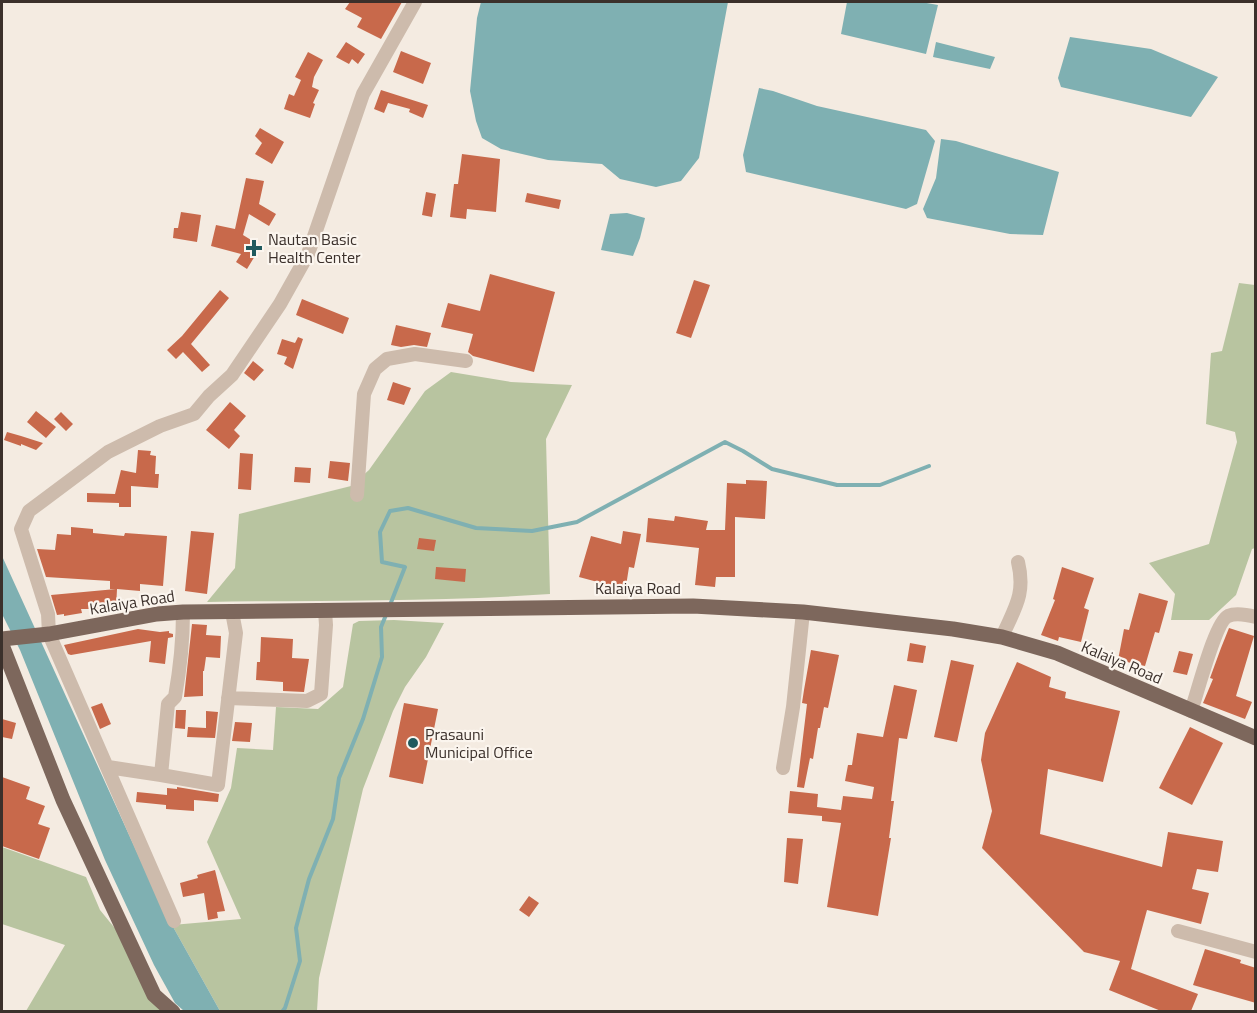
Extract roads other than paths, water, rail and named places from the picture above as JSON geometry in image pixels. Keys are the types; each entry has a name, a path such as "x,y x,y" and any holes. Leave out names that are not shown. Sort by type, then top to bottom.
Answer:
{"main road":[{"name":"Kalaiya Road","path":"5,641 157,614 183,612 567,606 693,606 802,612 953,628 1002,637 1057,654 1256,738"},
{"path":"5,641 63,800 154,995 173,1011"}],"street":[{"path":"174,921 48,634 48,614 21,529 29,511 108,452 160,426 194,414 209,396 232,375 280,304 308,254 363,94 415,2"},
{"path":"357,495 364,394 375,369 387,359 415,354 466,360"},
{"path":"1002,637 1018,605 1021,573 1018,562"},
{"path":"228,698 307,701 321,694 325,611"},
{"path":"161,775 168,704 175,698 179,671 183,612"},
{"path":"108,767 218,785 236,633 232,612"},
{"path":"783,768 793,707 802,612"},
{"path":"1191,711 1221,621 1229,616 1256,617"},
{"path":"1178,931 1256,952"}],"water":[{"path":"481,2 728,2 699,158 681,181 656,187 620,179 602,164 548,160 501,149 482,138 470,91 477,18"},
{"path":"847,2 921,2 938,5 926,54 841,34"},
{"path":"1070,37 1151,49 1218,77 1191,117 1061,87 1058,78"},
{"path":"936,42 995,57 990,69 933,57"},
{"path":"759,88 817,106 926,130 935,141 917,204 906,209 746,172 743,155"},
{"path":"941,139 956,141 1059,172 1043,235 1010,234 927,218 923,209 936,178"},
{"path":"627,213 645,218 633,256 601,250 610,214"},
{"path":"2,556 141,861 172,925 220,1011 184,1011 175,1003 154,965 105,860 20,650 2,614"}],"waterway":[{"path":"390,605 405,567 382,562 380,532 390,511 408,508 476,528 532,531 577,522 725,442 772,469 837,485 880,485 929,466"},
{"path":"282,1012 300,961 296,928 309,879 333,819 339,778 363,719 382,657 381,627 386,615"}],"place":[{"name":"Nautan Basic Health Center","path":"254,248"},
{"name":"Prasauni Municipal Office","path":"413,743"}]}
